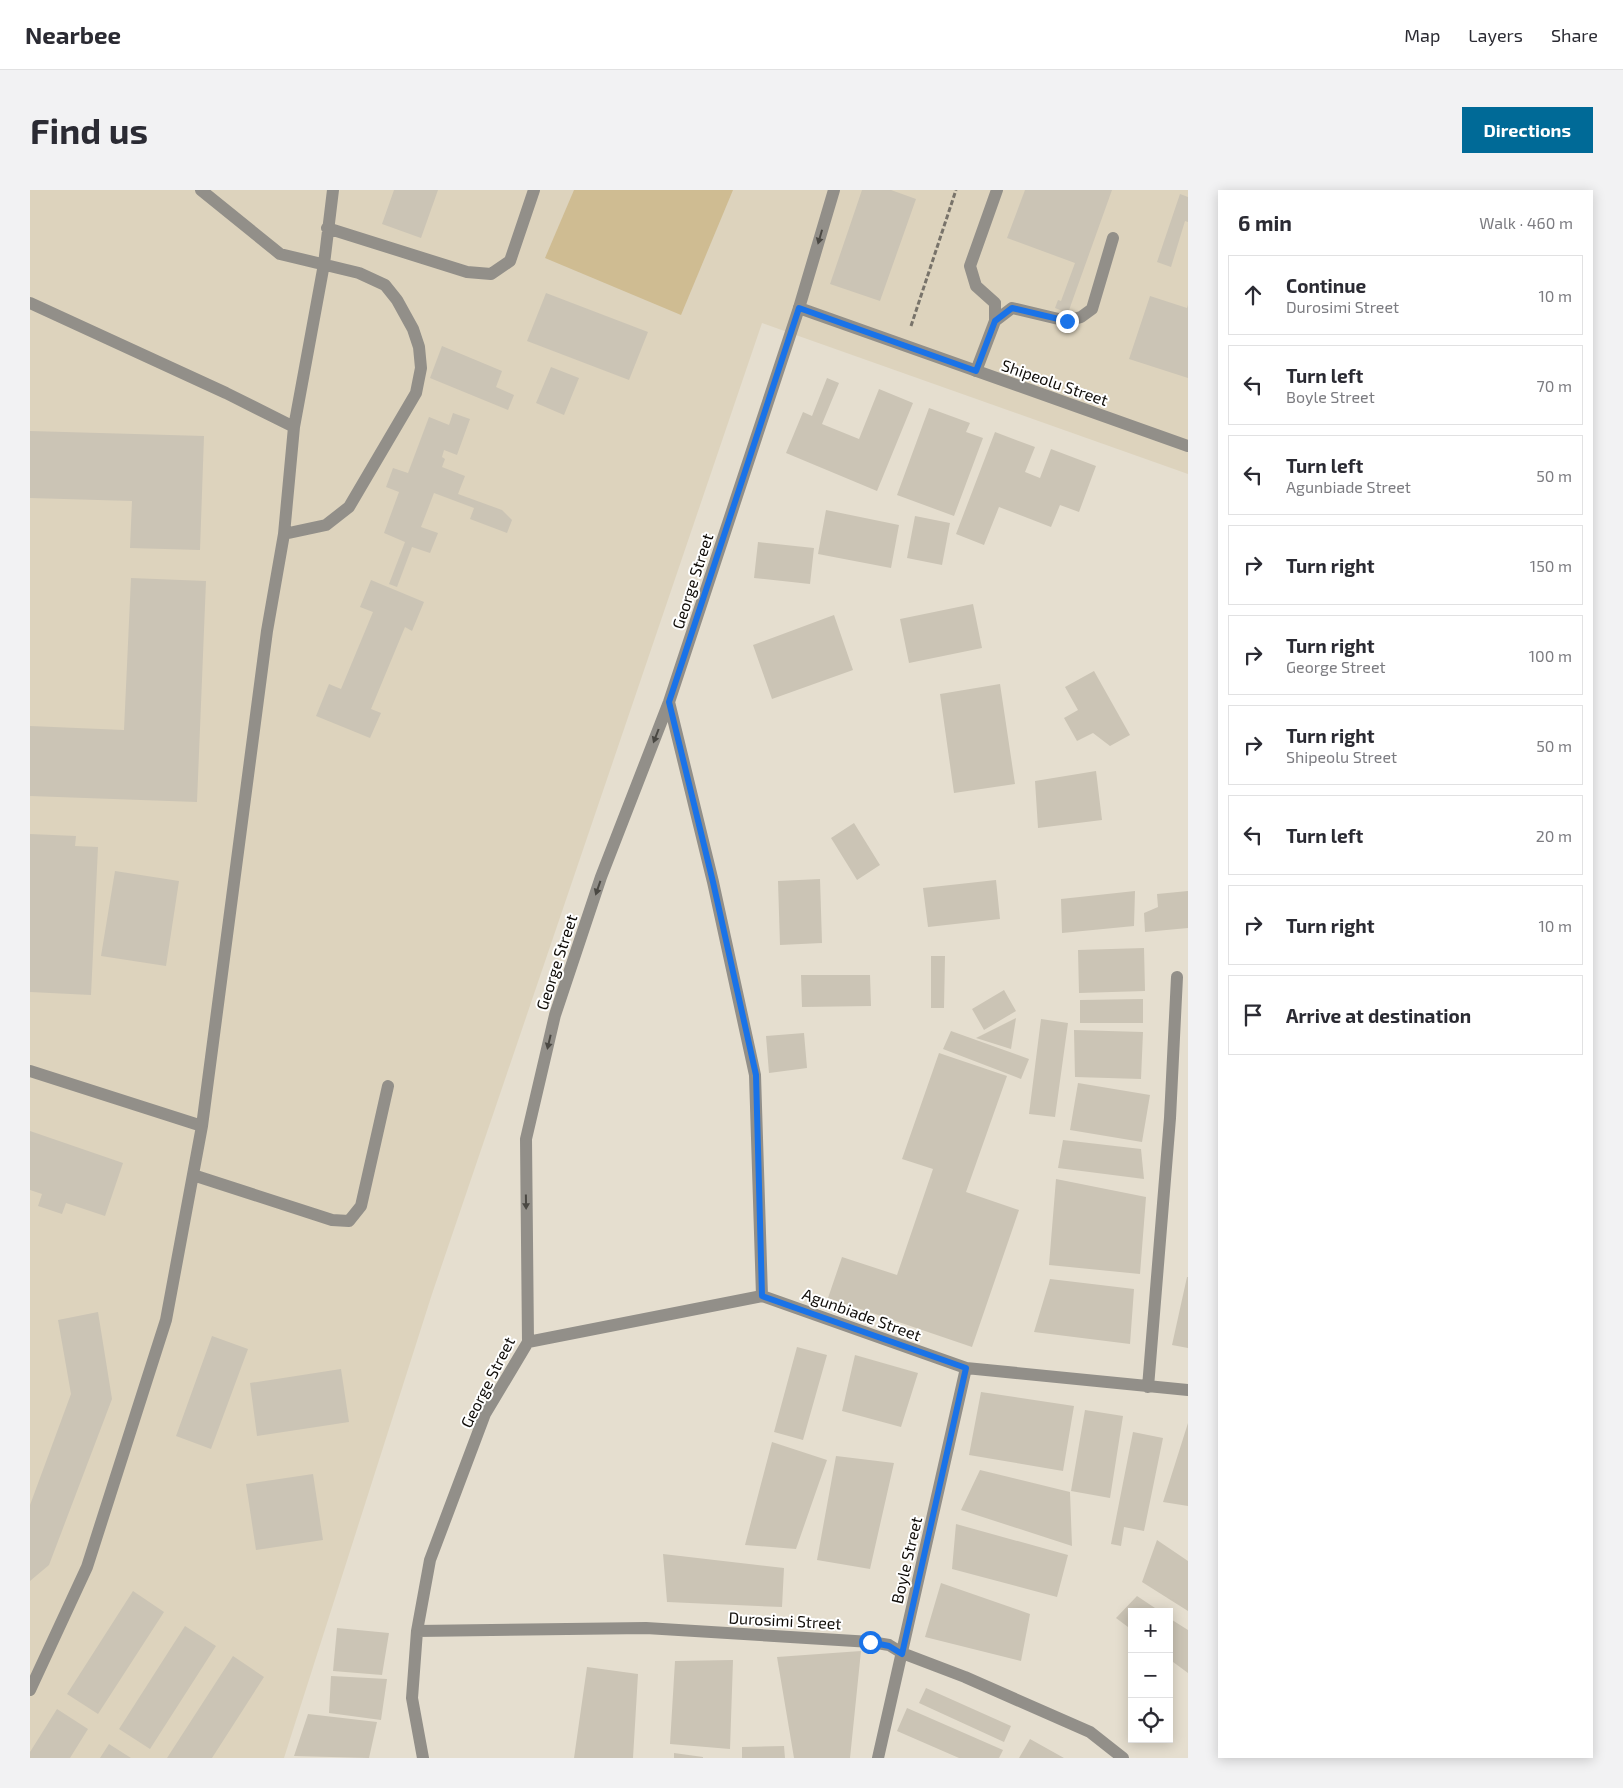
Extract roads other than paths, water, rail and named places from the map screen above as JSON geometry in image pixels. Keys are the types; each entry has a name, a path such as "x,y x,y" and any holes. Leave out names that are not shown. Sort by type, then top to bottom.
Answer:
{"street":[{"path":"201,190 280,254 359,273 385,285 397,300 412,329 418,347 421,368 416,393 350,507 326,525 284,534"},
{"path":"30,1690 87,1567 166,1320 202,1126 265,641 284,534 294,427 324,264 333,190"},
{"path":"327,228 467,272 491,274 510,261 534,190"},
{"name":"George Street","path":"423,1758 412,1698 418,1631 430,1560 482,1423 528,1342 526,1139 555,1014 601,877 669,702 799,308 834,190"},
{"path":"976,371 995,321 995,303 976,286 970,266 997,190"},
{"path":"995,321 1012,308 1067,321 1081,317 1092,309 1113,238"},
{"path":"30,303 226,393 294,427"},
{"name":"Shipeolu Street","path":"799,308 1188,446"},
{"path":"528,1342 762,1296 756,1075 713,882 669,702"},
{"path":"1148,1387 1170,1118 1177,976"},
{"path":"30,1071 202,1126"},
{"path":"192,1175 332,1220 349,1221 361,1206 388,1086"},
{"name":"Agunbiade Street","path":"762,1296 966,1368 1188,1390"},
{"name":"Boyle Street","path":"878,1758 966,1368"},
{"name":"Durosimi Street","path":"418,1631 646,1628 870,1642 889,1646 902,1654 965,1677 1090,1732 1123,1758"}]}
